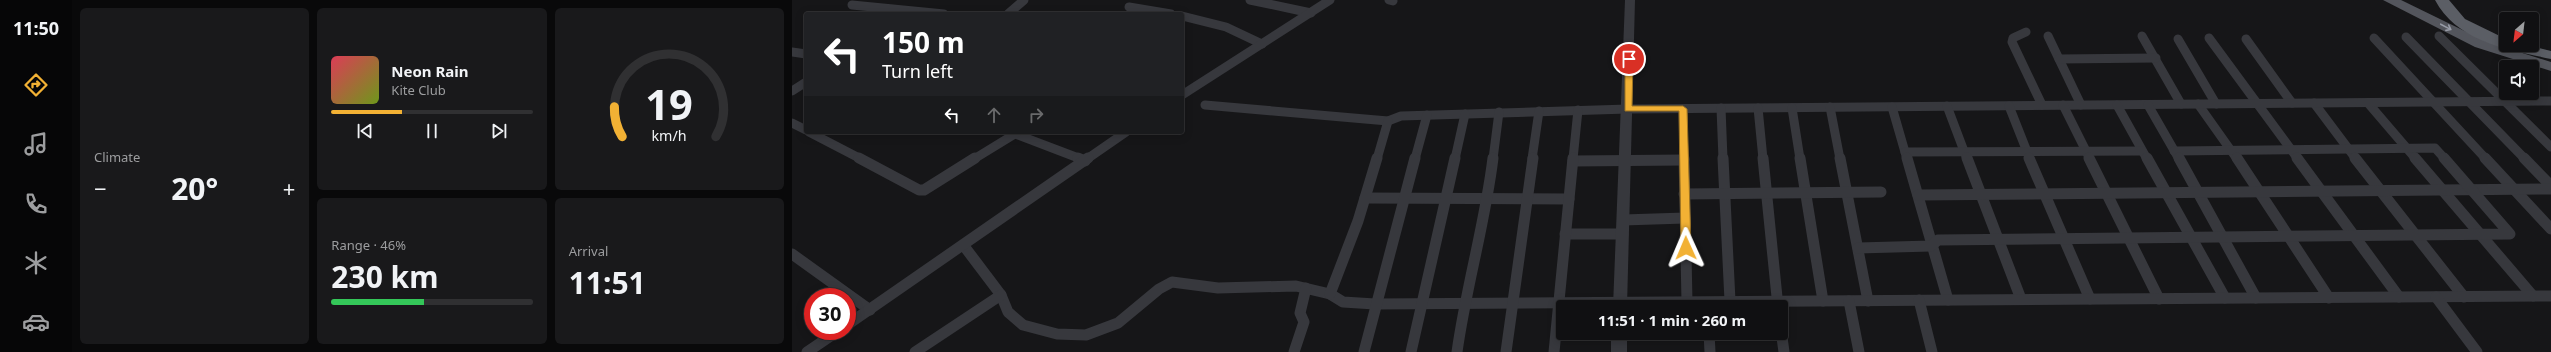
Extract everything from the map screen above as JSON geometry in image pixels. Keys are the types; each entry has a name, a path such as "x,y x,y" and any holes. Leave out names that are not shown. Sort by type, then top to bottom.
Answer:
{"highway":[{"path":"2442,0 2448,10 2464,24 2499,41"},
{"path":"2538,52 2551,55"}],"main road":[{"path":"2390,0 2480,44 2551,67"}],"street":[{"path":"1010,12 1024,0"},
{"path":"1250,0 1311,12"},
{"path":"1184,94 1330,0"},
{"path":"1620,300 1628,109 1630,0"},
{"path":"852,5 924,12"},
{"path":"1128,7 1159,12"},
{"path":"1184,16 1226,27 1262,44"},
{"path":"2026,32 2013,38 2012,42 2042,105"},
{"path":"2048,36 2081,105"},
{"path":"2142,36 2181,104"},
{"path":"2439,36 2551,147"},
{"path":"2406,37 2467,102 2551,187"},
{"path":"2209,38 2255,103 2399,297"},
{"path":"2374,38 2431,102 2551,229"},
{"path":"2178,39 2216,104"},
{"path":"2246,39 2292,103"},
{"path":"792,52 804,54"},
{"path":"2059,59 2156,58"},
{"path":"792,91 804,83"},
{"path":"1205,105 1388,120 1401,116 1628,109 2255,103 2547,101 2551,110"},
{"path":"2314,103 2379,190 2464,297"},
{"path":"2368,103 2403,147 2533,296"},
{"path":"2198,104 2260,191 2329,298"},
{"path":"2063,105 2159,299"},
{"path":"2117,105 2164,192 2225,298"},
{"path":"2148,105 2224,237 2256,298"},
{"path":"1947,106 1982,194 2021,300"},
{"path":"2009,106 2044,193 2090,299"},
{"path":"1830,107 1868,300"},
{"path":"1892,107 1918,195 1931,246 1948,300"},
{"path":"1721,108 1730,300"},
{"path":"1758,108 1777,300"},
{"path":"1792,108 1823,301"},
{"path":"1683,109 1687,300"},
{"path":"1558,300 1578,110"},
{"path":"1506,352 1529,199 1539,111"},
{"path":"1457,352 1464,302 1475,266 1487,198 1499,112"},
{"path":"1411,352 1465,114"},
{"path":"1364,352 1375,304 1427,115"},
{"path":"1330,294 1364,198 1388,120"},
{"path":"792,123 804,129"},
{"path":"813,134 919,190 924,190 1012,134"},
{"path":"1017,134 1085,161"},
{"path":"856,319 964,246 1123,134"},
{"path":"1858,248 1931,246 1938,240 2510,234 2438,149 2403,147 2174,151"},
{"path":"1905,152 2142,150"},
{"path":"1573,161 1684,160"},
{"path":"1918,195 2197,191 2473,190 2551,187"},
{"path":"1684,194 1881,192"},
{"path":"1364,198 1569,199"},
{"path":"1623,220 1685,218"},
{"path":"1565,234 1623,234"},
{"path":"964,246 1001,295 1008,312 1023,325 1056,334 1086,335 1118,323 1159,289 1172,282 1218,288 1296,286 1330,294 1343,302 1375,304 1556,302"},
{"path":"793,256 870,310"},
{"path":"1294,352 1304,322 1300,314 1306,288"},
{"path":"915,352 1001,295"},
{"path":"1788,303 1868,300 2551,296"},
{"path":"2436,297 2477,352"},
{"path":"1919,300 1932,352"},
{"path":"1849,301 1859,352"},
{"path":"1554,352 1556,327"},
{"path":"807,352 825,340"},
{"path":"1619,352 1620,340"},
{"path":"1709,340 1710,352"},
{"path":"1782,340 1784,352"}],"route":[{"path":"1629,59 1628,109 1683,109 1686,248"}]}
